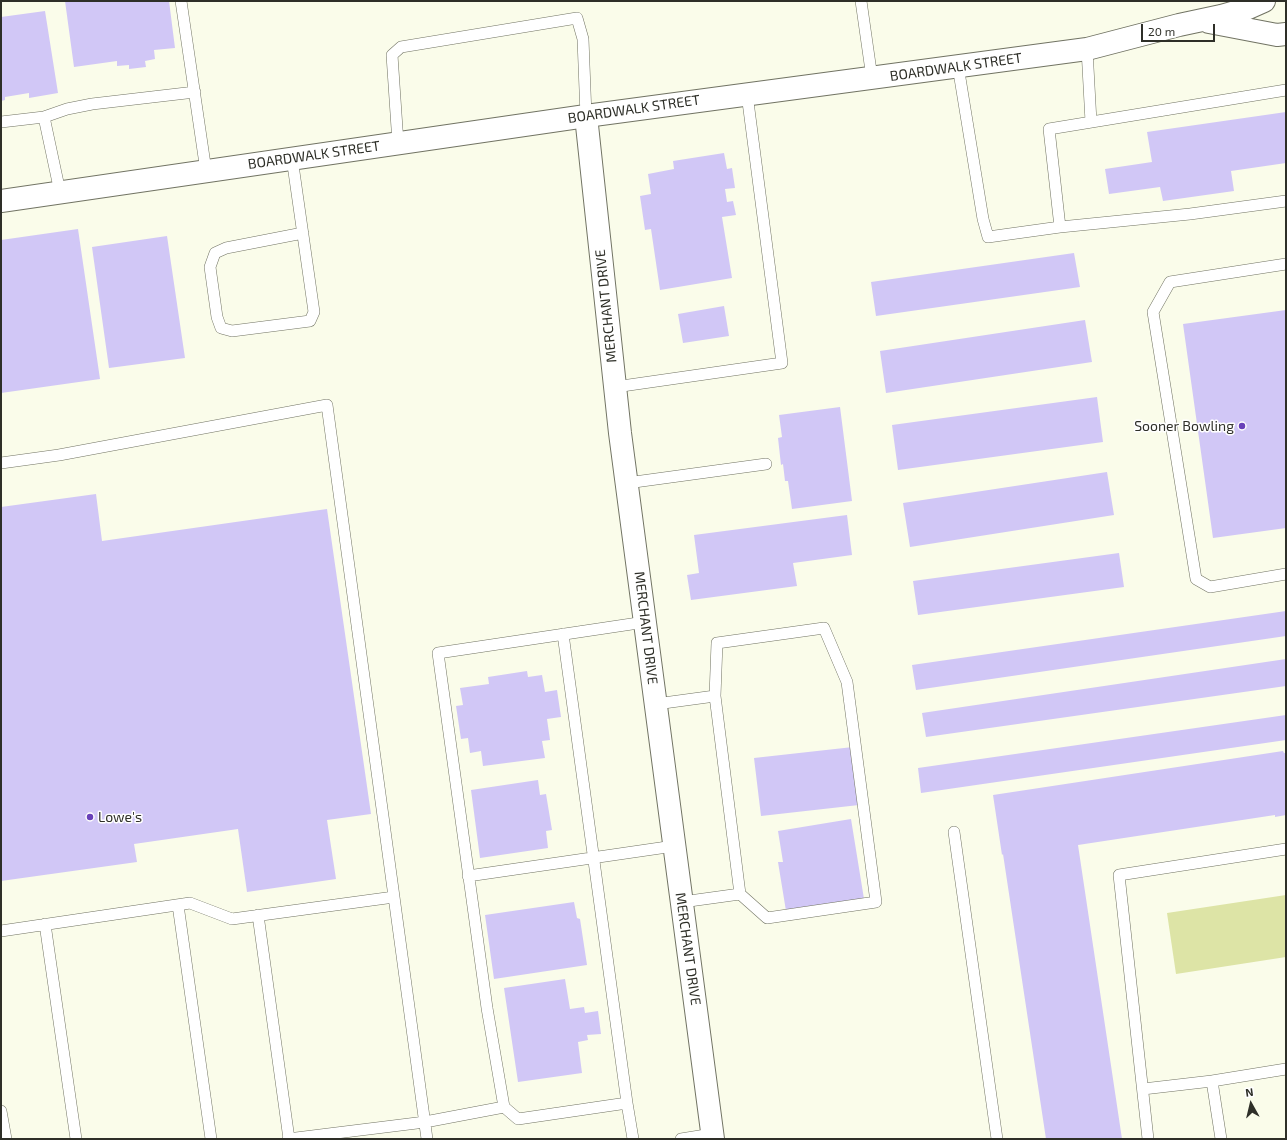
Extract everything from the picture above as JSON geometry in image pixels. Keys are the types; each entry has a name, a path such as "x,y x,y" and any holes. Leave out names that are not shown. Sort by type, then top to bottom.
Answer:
{"street":[{"path":"1200,20 1219,1"},
{"name":"BOARDWALK STREET","path":"1,201 586,116 1087,49 1246,9 1264,1"},
{"path":"1200,20 1277,35 1286,34"},
{"name":"MERCHANT DRIVE","path":"586,116 627,483 713,1136"}],"lane":[{"path":"181,1 206,171"},
{"path":"861,1 872,78"},
{"path":"398,143 392,55 401,47 577,18 583,39 586,116"},
{"path":"1087,49 1091,122"},
{"path":"958,66 983,220 988,237 1060,227 1190,214 1286,200"},
{"path":"1060,227 1049,129 1286,90"},
{"path":"1,122 44,117 67,109 92,104 195,92"},
{"path":"615,386 782,363 747,94"},
{"path":"44,117 60,192"},
{"path":"292,158 303,233 314,312 310,321 232,331 221,328 217,317 210,267 215,253 226,248 303,233"},
{"path":"1286,264 1170,282 1153,312 1196,579 1210,587 1286,574"},
{"path":"1,463 59,455 327,405 427,1139"},
{"path":"627,483 766,464"},
{"path":"627,1102 518,1119 504,1107 486,1008 438,653 645,622"},
{"path":"824,628 847,682 876,902 767,918 740,894 714,696 717,643 824,628"},
{"path":"563,634 633,1139"},
{"path":"656,704 714,696"},
{"path":"954,832 997,1139"},
{"path":"468,876 674,846"},
{"path":"1148,1139 1118,875 1286,849"},
{"path":"682,902 740,894"},
{"path":"1,931 190,903 232,918 394,897"},
{"path":"178,905 210,1139"},
{"path":"258,915 289,1139 425,1122 504,1107"},
{"path":"45,924 76,1139"},
{"path":"1142,1089 1212,1081 1286,1069"},
{"path":"1212,1081 1221,1139"},
{"path":"1,1111 6,1139"},
{"path":"681,1139 713,1136"}],"shaded area":[{"path":"1286,895 1286,957 1176,974 1167,913"}],"building":[{"path":"65,1 169,1 175,48 154,50 155,59 145,61 146,67 129,69 129,65 117,66 117,61 74,67"},
{"path":"45,11 58,93 29,98 29,93 5,97 5,100 1,101 1,17"},
{"path":"1286,112 1286,163 1231,171 1234,191 1163,201 1160,187 1109,194 1105,169 1152,162 1147,132"},
{"path":"724,153 727,169 732,168 735,188 725,189 727,202 733,201 736,215 722,217 732,278 660,290 651,229 645,230 640,196 651,194 648,174 674,169 673,161"},
{"path":"78,229 100,379 1,393 1,240"},
{"path":"167,236 185,358 109,368 92,247"},
{"path":"1074,253 1080,287 876,316 871,282"},
{"path":"724,306 729,336 683,343 678,314"},
{"name":"Sooner Bowling","path":"1286,310 1286,528 1213,538 1183,324"},
{"path":"1085,320 1092,362 886,393 880,351"},
{"path":"1097,397 1103,442 898,470 892,425"},
{"path":"840,407 852,501 792,509 788,481 785,481 783,464 781,465 778,438 782,437 779,415"},
{"path":"1107,472 1114,515 910,547 903,503"},
{"path":"96,494 102,541 327,509 371,814 327,820 336,879 247,892 238,829 134,844 137,862 1,881 1,507"},
{"path":"847,515 852,555 793,563 797,586 691,600 687,575 699,573 694,535"},
{"path":"1119,553 1124,587 918,615 913,581"},
{"path":"1286,611 1286,636 916,690 912,665"},
{"path":"1286,659 1286,686 926,737 922,713"},
{"path":"527,671 528,677 542,675 545,692 557,690 561,717 547,719 550,740 542,741 545,758 483,766 481,751 470,753 468,738 461,739 456,706 463,705 460,688 489,684 488,677"},
{"path":"1286,715 1286,740 921,793 918,768"},
{"path":"853,747 859,805 761,816 754,758"},
{"path":"1283,751 1286,753 1286,815 1275,817 1275,815 1078,845 1122,1139 1046,1139 993,795"},
{"path":"538,780 540,795 546,794 552,830 546,831 548,848 480,858 471,790"},
{"path":"851,819 864,899 786,911 778,862 783,862 778,831"},
{"path":"574,902 577,918 580,919 587,965 494,979 485,915"},
{"path":"565,979 570,1009 584,1007 585,1013 598,1011 601,1034 587,1035 588,1040 578,1042 582,1073 518,1082 504,988"}],"place":[{"name":"Sooner Bowling","path":"1242,426"},
{"name":"Lowe's","path":"90,817"}]}
